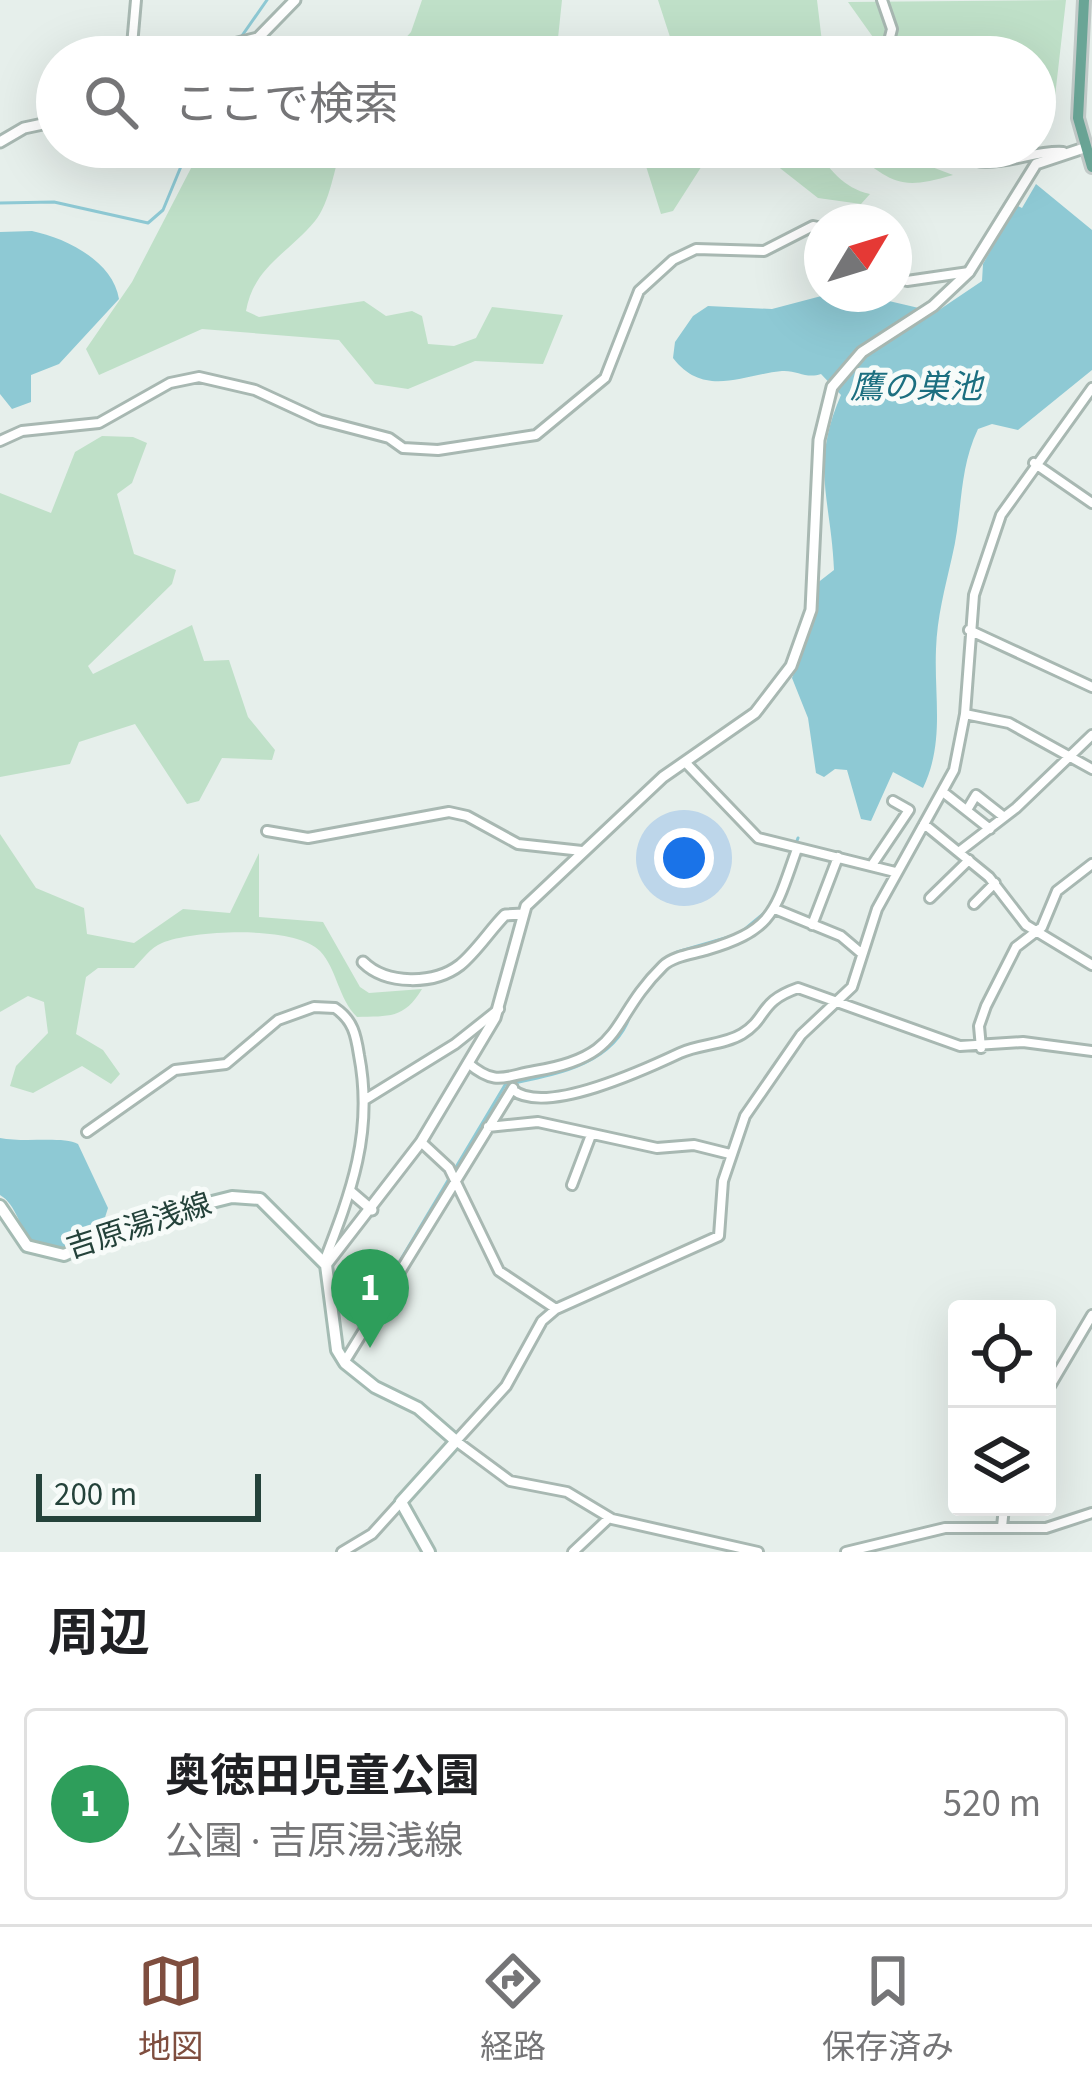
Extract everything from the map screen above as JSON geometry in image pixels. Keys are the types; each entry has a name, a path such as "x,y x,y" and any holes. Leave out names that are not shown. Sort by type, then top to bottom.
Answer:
{"main road":[{"path":"1084,0 1078,106 1083,145 1092,167"},
{"name":"吉原湯浅線","path":"0,1206 27,1246 64,1255 140,1220 248,1195 275,1210 325,1264"},
{"path":"325,1264 337,1350 345,1363 365,1381 418,1408 456,1442 401,1502 429,1552"}],"street":[{"path":"133,36 136,0"},
{"path":"260,36 296,0"},
{"path":"882,0 890,36"},
{"path":"0,142 36,125"},
{"path":"325,1264 421,1142 500,1009 523,914 644,793 755,713 776,690 801,644 811,610 819,440 832,387 862,352 934,306 969,272 1032,168"},
{"path":"0,440 22,431 99,423 170,382 199,377 255,390 320,420 389,438 403,448 438,450 536,435 604,378 639,291 673,260 696,248 764,251 804,231"},
{"path":"912,280 969,272"},
{"path":"758,1552 609,1518 567,1492 510,1481 456,1442 506,1386 542,1322 556,1310 715,1241 730,1154 745,1116 801,1035 840,1000 858,974 861,953 896,872 954,770 965,714 969,630 980,569 1001,515 1092,388"},
{"path":"1034,463 1092,503"},
{"path":"969,630 1092,687"},
{"path":"965,714 1009,723 1092,769"},
{"path":"959,851 1005,817 1092,734"},
{"path":"686,763 758,838 896,872"},
{"path":"943,792 990,830"},
{"path":"967,809 976,795 1005,817"},
{"path":"872,865 908,810 893,801"},
{"path":"267,831 308,838 449,812 467,816 518,844 582,851"},
{"path":"924,824 994,883 1038,933 1092,965"},
{"path":"468,1063 511,1085 594,1054 668,962 740,940 775,909 785,894 797,849"},
{"path":"812,925 838,857"},
{"path":"929,898 969,860"},
{"path":"981,1048 979,1026 1016,947 1038,933 1057,891 1092,864"},
{"path":"974,904 994,883"},
{"path":"775,909 841,936 861,953"},
{"path":"363,962 394,980 444,973 463,962 505,915 523,914"},
{"path":"511,1085 515,1094 558,1096 658,1068 682,1052 741,1034 767,1000 798,988 925,1035 981,1048 1024,1042 1092,1051"},
{"path":"88,1132 176,1070 226,1064 278,1019 314,1006 335,1008 349,1020 366,1099 362,1154 325,1264"},
{"path":"366,1099 455,1044 500,1009"},
{"path":"345,1363 511,1085"},
{"path":"488,1127 538,1121 662,1149 694,1145 730,1154"},
{"path":"572,1185 591,1135"},
{"path":"421,1142 442,1158 456,1180 499,1271 556,1310"},
{"path":"351,1192 372,1210"},
{"path":"1056,1376 1092,1315"},
{"path":"343,1552 372,1534 401,1502"},
{"path":"846,1552 945,1528 1046,1528 1092,1513"},
{"path":"1003,1527 1004,1516"},
{"path":"573,1552 609,1518"}],"green space":[{"path":"422,0 562,0 558,36 407,36"},
{"path":"658,0 817,0 821,36 670,36"},
{"path":"1066,0 1056,88 1056,36 872,36 848,2"},
{"path":"191,168 336,168 320,214 264,271 246,311 259,317 364,301 386,316 412,311 422,316 428,344 454,346 476,338 492,307 563,315 543,364 475,361 408,389 375,384 339,340 202,329 99,375 86,349 132,282"},
{"path":"647,168 701,168 673,211 661,214"},
{"path":"780,168 831,168 852,187 870,194 861,204 818,198"},
{"path":"874,168 935,168 953,175 919,183 895,180"},
{"path":"102,436 133,437 147,443 132,483 117,494 134,554 176,570 172,584 88,666 93,674 192,625 204,661 229,660 248,717 275,750 272,760 222,758 199,801 187,804 135,724 79,742 70,764 0,777 0,493 51,513 75,452"},
{"path":"0,834 36,888 84,908 87,934 134,943 183,909 230,913 259,853 259,917 323,922 360,987 369,993 422,989 402,1011 357,1017 326,958 307,943 244,932 177,939 154,947 134,968 98,968 86,977 76,1034 103,1050 120,1074 111,1084 82,1066 33,1093 10,1086 16,1066 48,1033 44,1002 28,996 0,1012"}],"water":[{"name":"鷹の巣池","path":"1036,184 1092,230 1092,370 1018,430 992,424 978,429 967,460 938,625 936,737 930,771 923,788 893,772 871,821 861,819 847,770 835,769 824,777 816,773 808,718 792,678 812,628 816,584 834,570 824,463 841,395 821,374 782,371 724,381 697,377 673,358 675,342 693,316 708,306 772,309 804,301 804,312 912,312 912,306 936,312 982,281 983,264 1016,205 1022,208"},
{"path":"32,231 86,253 108,273 119,299 59,364 31,375 31,402 12,409 0,394 0,232"},
{"path":"0,1138 78,1144 108,1208 100,1233 64,1253 33,1247 0,1195"}],"waterway":[{"path":"242,36 267,0"},
{"path":"0,203 54,202 148,223 163,210 180,168"},
{"path":"786,869 798,838"},
{"path":"661,963 677,952 739,934 768,910"},
{"path":"388,1281 505,1085 595,1058 621,1033 630,1016"}],"place":[{"name":"奥徳田児童公園","path":"370,1348"}]}
